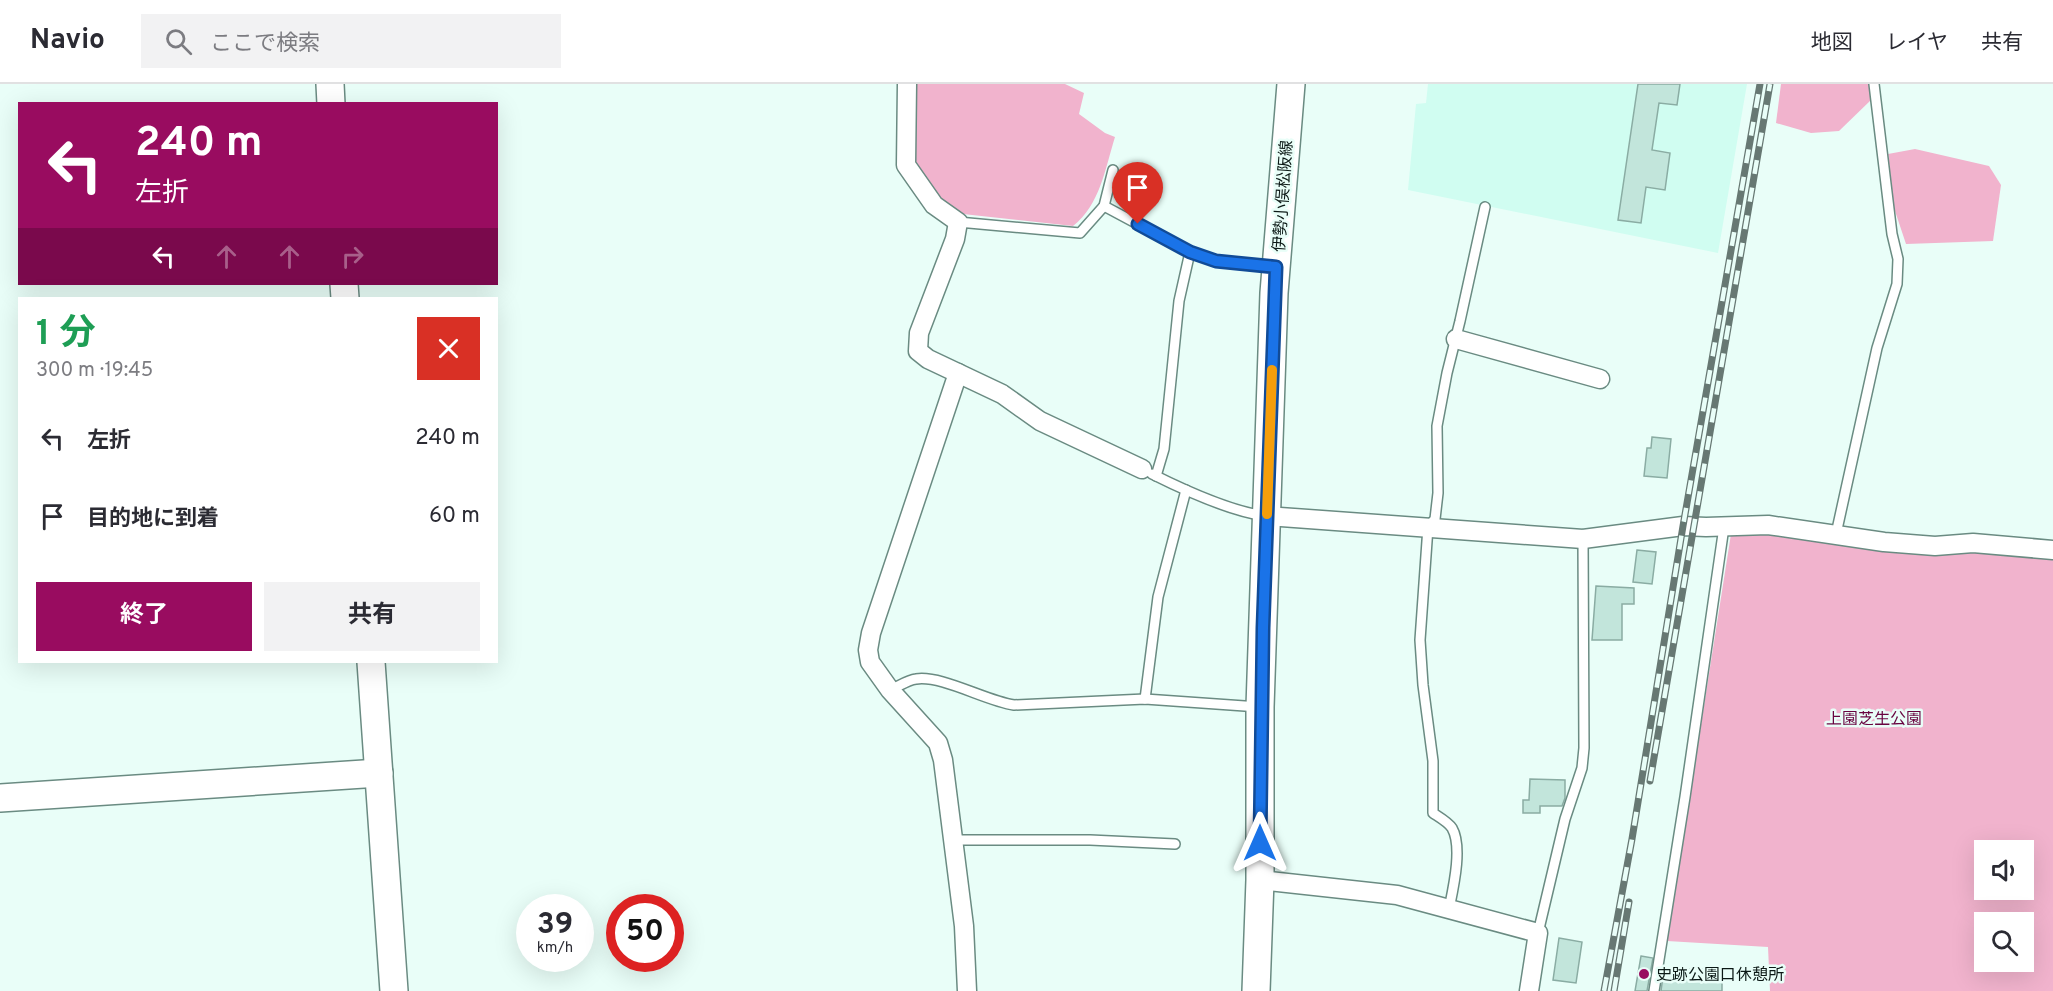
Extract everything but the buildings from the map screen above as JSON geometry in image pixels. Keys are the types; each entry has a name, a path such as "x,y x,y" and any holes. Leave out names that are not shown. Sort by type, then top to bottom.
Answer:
{"main road":[{"path":"330,84 332,102"},
{"name":"伊勢小俣松阪線","path":"1256,991 1260,880 1260,707 1276,267 1291,84"},
{"path":"371,663 394,991"},
{"path":"0,798 379,773"}],"street":[{"path":"907,84 906,165 934,205 958,222 955,239 919,333 918,351 928,359 1002,394 1040,421 1149,472"},
{"path":"1456,339 1600,379"},
{"path":"958,373 871,633 868,650 870,662 890,690 938,743 943,760 971,991"},
{"path":"1267,516 1583,538 1683,526 1768,525 1884,542 1935,546 1973,543 2053,550"},
{"path":"1260,880 1397,895 1538,933 1529,991"}],"lane":[{"path":"1836,534 1877,348 1897,284 1898,259 1892,234 1874,84"},
{"path":"958,222 1080,233 1104,206 1113,170"},
{"path":"1104,206 1190,252 1216,261 1276,267"},
{"path":"1449,909 1456,866 1455,837 1451,827 1433,813 1433,761 1423,685 1420,640 1428,527 1435,519 1438,493 1437,426 1485,207"},
{"path":"1190,252 1179,301 1164,449 1149,472 1249,514 1267,516"},
{"path":"1145,699 1158,597 1186,489"},
{"path":"1654,991 1682,819 1724,527"},
{"path":"1538,933 1565,819 1582,768 1583,538"},
{"path":"890,690 917,679 945,684 1014,705 1145,699 1260,707"},
{"path":"953,840 1090,840 1175,844"}],"shaded area":[{"path":"1428,84 1747,84 1718,253 1408,190 1416,104 1426,103"}],"green space":[{"path":"912,84 1065,84 1084,93 1079,114 1105,133 1115,137 1100,186 1090,208 1073,226 963,214 936,199 910,162"},
{"path":"1781,84 1870,84 1871,100 1839,131 1811,133 1776,123"},
{"path":"1915,149 1989,166 2001,185 1993,241 1906,244 1894,208 1888,154"},
{"name":"上園芝生公園","path":"1758,532 2053,557 2053,991 1770,991 1768,947 1667,941 1731,534"}],"railway":[{"path":"1604,991 1632,839 1683,526 1760,84"},
{"path":"1650,781 1770,84"},
{"path":"1614,991 1629,902"}],"slow traffic":[{"path":"1267,514 1272,370"}],"place":[{"name":"史跡公園口休憩所","path":"1644,974"}],"route":[{"path":"1138,224 1190,252 1216,261 1276,267 1260,707 1260,843"}]}
